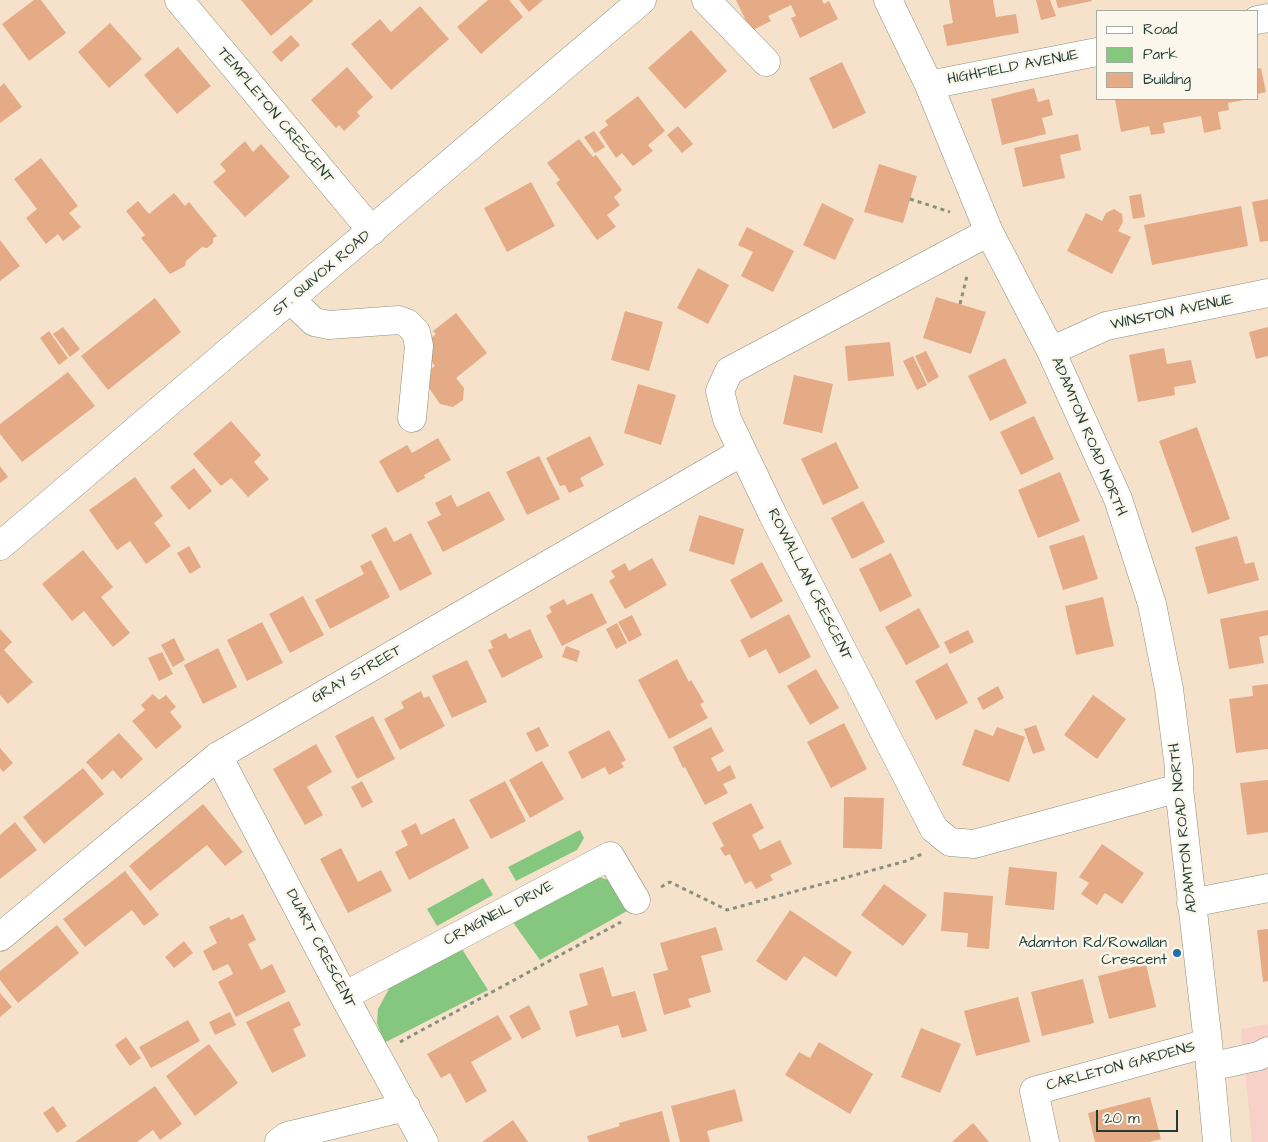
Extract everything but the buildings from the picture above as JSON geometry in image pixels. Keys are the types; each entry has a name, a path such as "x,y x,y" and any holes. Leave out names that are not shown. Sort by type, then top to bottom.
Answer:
{"street":[{"name":"TEMPLETON CRESCENT","path":"179,0 372,231"},
{"name":"ST. QUIVOX ROAD","path":"0,546 642,0"},
{"path":"706,0 766,62"},
{"name":"ADAMTON ROAD NORTH","path":"888,0 929,85 989,232 1051,351 1118,499 1152,604 1169,689 1179,768 1179,788 1217,1142"},
{"name":"HIGHFIELD AVENUE","path":"929,85 1096,52"},
{"name":"ROWALLAN CRESCENT","path":"950,842 934,829 742,452 727,419 720,391 729,370 989,232"},
{"name":"WINSTON AVENUE","path":"1051,351 1106,326 1268,293"},
{"path":"291,300 314,322 329,325 399,320 407,323 416,332 419,346 412,418"},
{"name":"GRAY STREET","path":"0,937 218,756 742,452"},
{"name":"DUART CRESCENT","path":"218,756 344,996 424,1142"},
{"path":"950,842 974,844 1179,788"},
{"name":"CRAIGNEIL DRIVE","path":"344,996 610,856 636,900"},
{"path":"1191,903 1268,888"},
{"name":"CARLETON GARDENS","path":"1045,1142 1034,1091 1209,1055 1259,1056 1268,1051"},
{"path":"279,1142 288,1136 406,1108"}],"path":[{"path":"910,199 952,212"},
{"path":"960,304 968,273"},
{"path":"376,1055 628,919 636,900 670,882 727,910 906,861 950,842"}],"shaded area":[{"path":"1268,1024 1268,1142 1252,1142 1241,1029"}],"green space":[{"path":"580,830 584,838 577,850 516,881 508,867"},
{"path":"593,875 608,880 614,886 627,911 540,960 512,921"},
{"path":"483,878 493,895 437,926 427,909"},
{"path":"462,949 488,990 384,1043 377,1023 378,1009 390,987"}],"place":[{"name":"Adamton Rd/Rowallan Crescent","path":"1177,953"}]}
